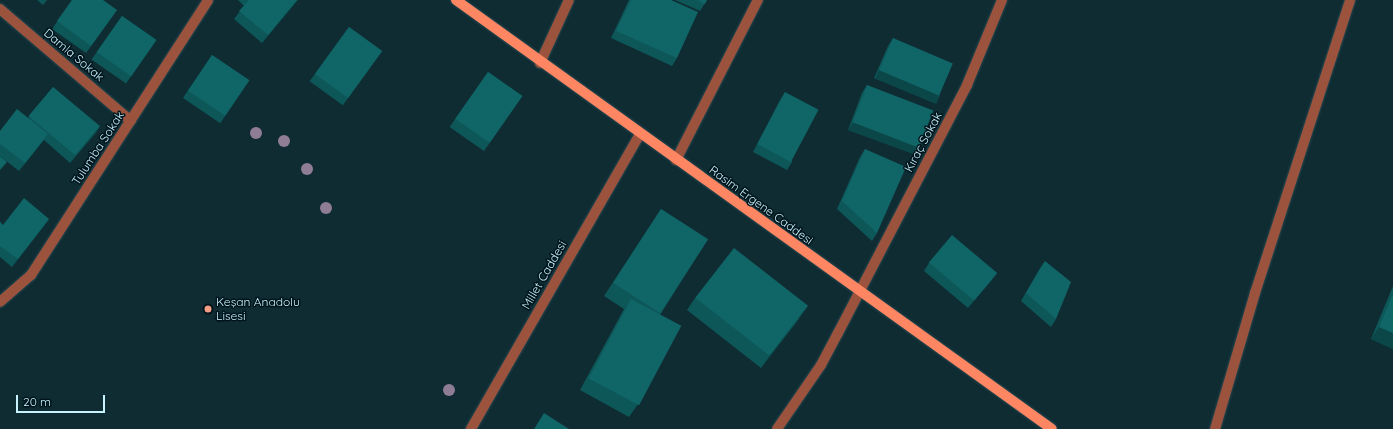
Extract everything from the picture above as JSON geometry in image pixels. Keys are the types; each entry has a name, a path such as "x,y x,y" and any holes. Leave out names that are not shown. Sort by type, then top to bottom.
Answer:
{"main road":[{"name":"Rasim Ergene Caddesi","path":"456,0 540,63 1052,429"}],"street":[{"name":"Tulumba Sokak","path":"0,302 31,275 208,0"},
{"path":"540,63 569,0"},
{"path":"676,160 758,0"},
{"name":"Kıraç Sokak","path":"777,429 821,365 967,85 1002,0"},
{"path":"1215,429 1255,293 1350,0"},
{"name":"Damla Sokak","path":"0,9 131,121"},
{"name":"Millet Caddesi","path":"471,429 640,134"}],"building":[{"path":"72,0 103,0 117,10 91,46 57,21"},
{"path":"249,0 297,0 268,35 239,11"},
{"path":"631,0 671,0 698,12 677,58 616,31"},
{"path":"697,0 707,0 705,4"},
{"path":"122,16 156,40 131,76 97,52"},
{"path":"349,27 382,51 348,98 315,74"},
{"path":"893,38 953,63 939,96 879,70"},
{"path":"212,55 249,80 225,116 188,91"},
{"path":"488,72 522,96 490,143 455,119"},
{"path":"867,85 933,110 919,148 853,122"},
{"path":"53,87 100,126 75,155 29,116"},
{"path":"785,92 819,110 791,162 757,144"},
{"path":"17,109 48,134 25,163 0,144 0,131"},
{"path":"865,149 906,167 877,233 842,201"},
{"path":"0,156 7,162 0,170"},
{"path":"24,198 49,219 18,259 0,246 0,222 3,225"},
{"path":"661,209 708,239 660,313 613,283"},
{"path":"952,235 997,273 974,301 929,263"},
{"path":"734,248 808,306 769,356 695,298"},
{"path":"1045,261 1071,282 1056,319 1026,293"},
{"path":"1393,294 1393,333 1379,327"},
{"path":"631,299 681,326 639,405 589,378"},
{"path":"544,413 569,429 534,429"}],"place":[{"name":"Keşan Anadolu Lisesi","path":"208,309"}]}
